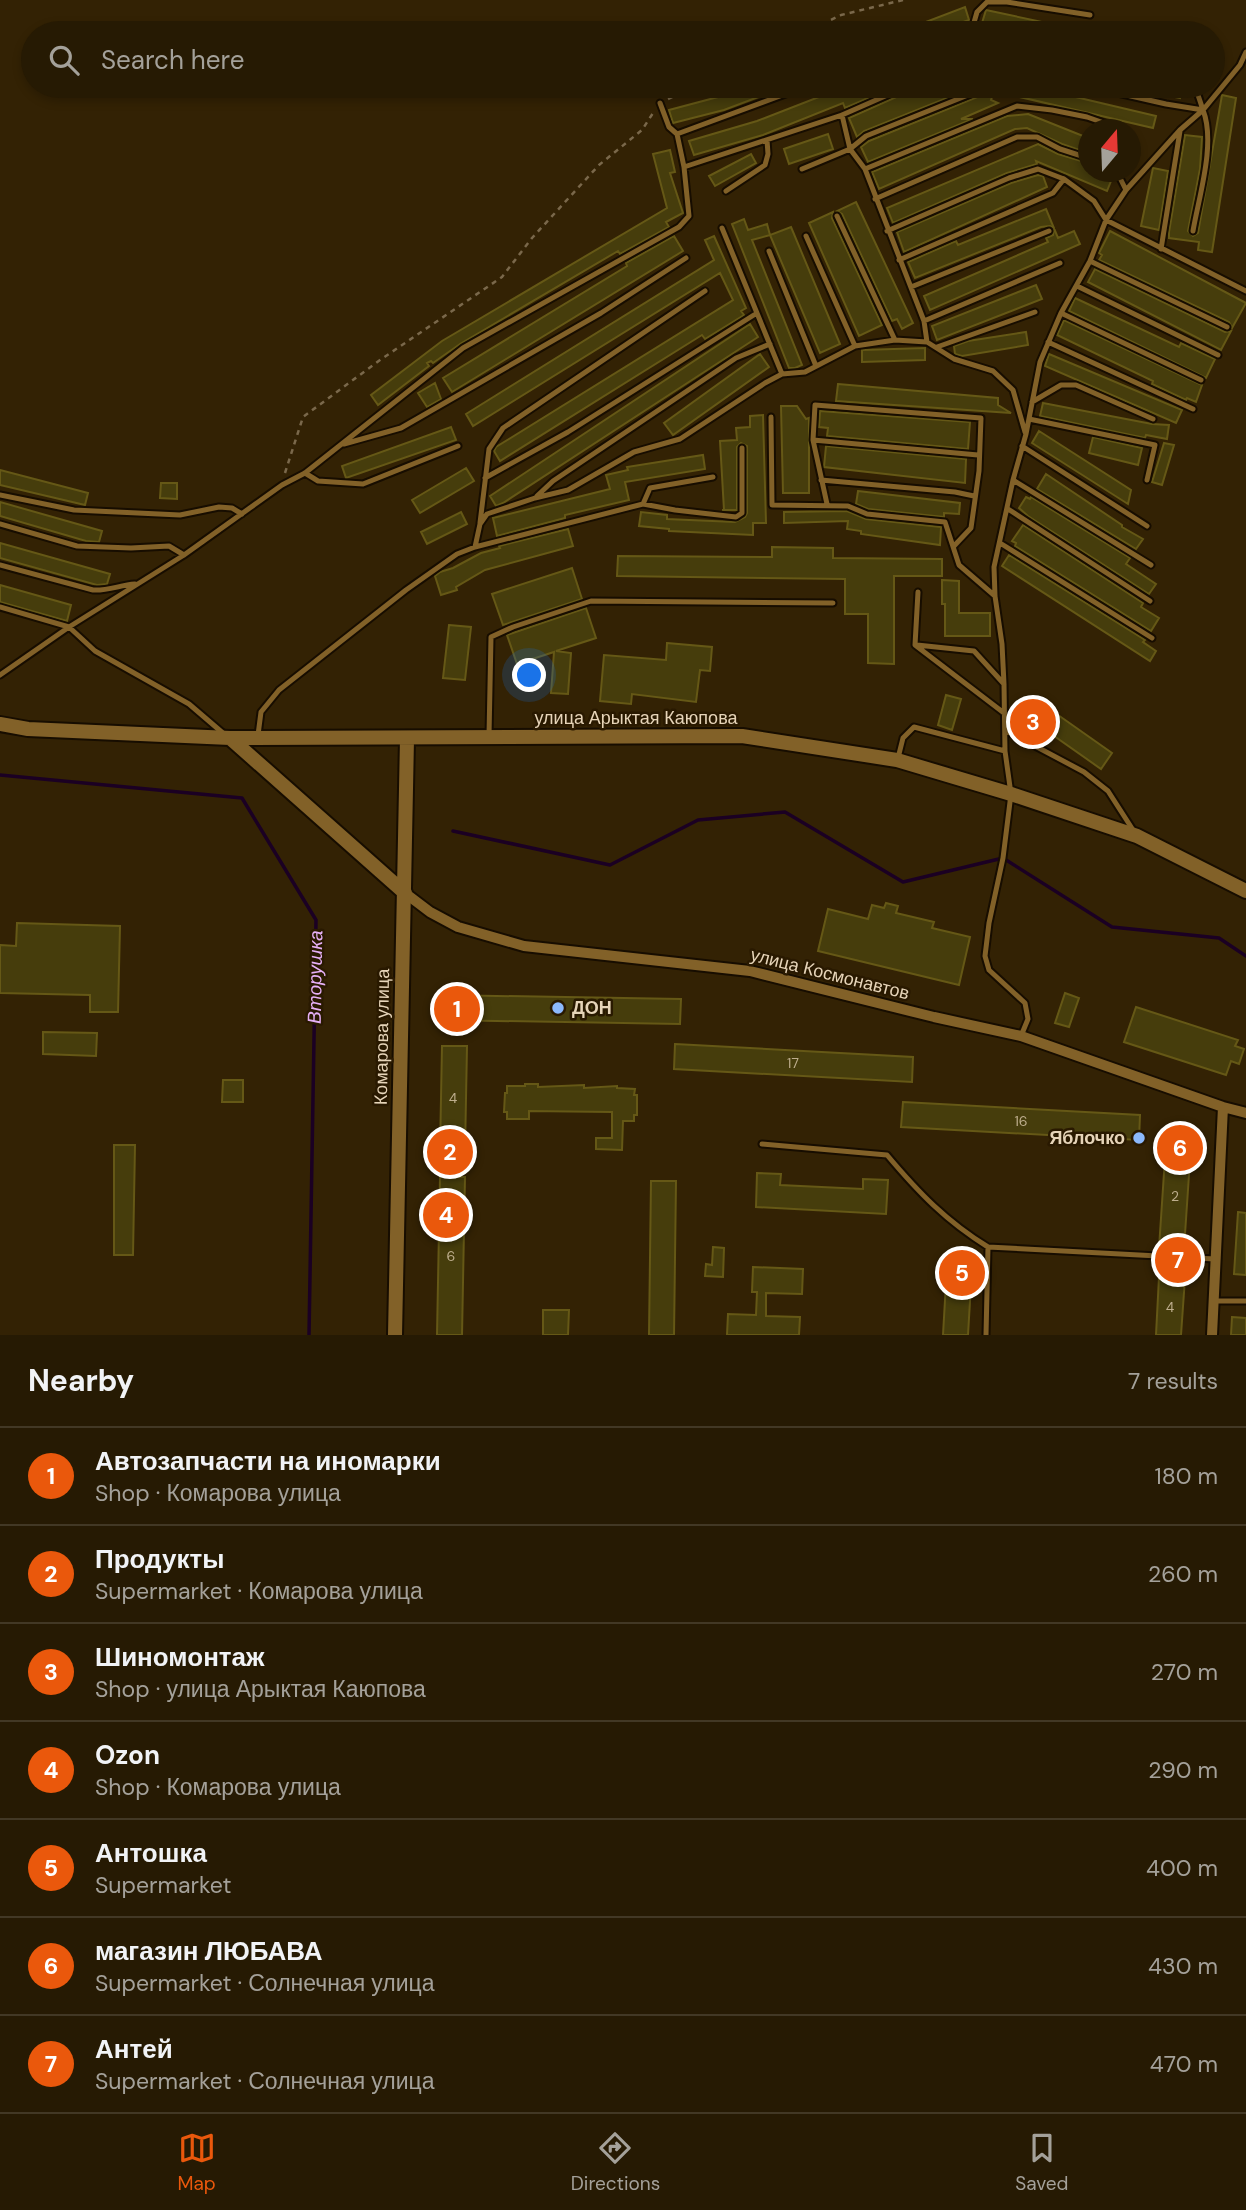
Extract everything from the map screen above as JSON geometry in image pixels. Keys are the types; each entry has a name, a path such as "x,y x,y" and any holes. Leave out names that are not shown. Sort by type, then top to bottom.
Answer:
{"street":[{"name":"улица Арыктая Каюпова","path":"0,724 29,729 230,738 742,736 897,760 1011,794 1137,836 1246,891"},
{"path":"230,738 405,893"},
{"name":"Комарова улица","path":"395,1335 407,739"},
{"name":"улица Космонавтов","path":"405,893 430,912 457,927 524,946 750,971 933,1017 1021,1035 1246,1113"},
{"path":"1212,1335 1223,1107"}],"lane":[{"path":"974,21 977,12 987,2 1007,2 1090,15"},
{"path":"1225,83 1240,65 1246,52"},
{"path":"677,134 774,98"},
{"path":"684,167 842,115 881,98"},
{"path":"802,169 850,149 866,136 961,98"},
{"path":"1140,98 1203,110"},
{"path":"1193,231 1209,139 1207,119 1199,98"},
{"path":"1021,1035 1028,1019 1025,1003 989,970 985,956 1003,858 1011,794 1005,751 1004,684 994,567 1026,434 1040,362 1061,313 1090,261 1106,220 1126,190 1213,98"},
{"path":"0,675 69,627 184,555 282,485 305,473 463,348 679,227 689,216 684,167 677,134 669,127 660,103"},
{"path":"865,169 1017,106 1064,112 1087,119"},
{"path":"842,115 850,149 865,169 924,321 927,341"},
{"path":"1161,248 1180,130"},
{"path":"875,199 1017,137 1037,137 1078,155"},
{"path":"726,191 765,165 768,154 767,139"},
{"path":"887,231 1009,178 1038,169 1064,179 1094,201 1106,220 1246,291"},
{"path":"899,260 1053,194 1064,179"},
{"path":"1122,182 1126,190"},
{"path":"837,216 895,340"},
{"path":"722,229 782,374"},
{"path":"911,287 1049,231"},
{"path":"806,236 855,346"},
{"path":"769,251 816,366"},
{"path":"341,445 401,428 601,313 686,258"},
{"path":"1090,261 1227,327"},
{"path":"924,321 1060,263"},
{"path":"1077,286 1218,355"},
{"path":"475,547 489,449 503,428 705,291"},
{"path":"937,347 1035,312"},
{"path":"485,478 568,432 757,313"},
{"path":"1061,313 1200,380"},
{"path":"480,524 487,514 535,498 568,491 634,452 680,439 782,374 805,372 855,346 895,340 927,341 954,359 993,371 1013,390 1026,434"},
{"path":"1048,342 1193,409"},
{"path":"535,498 553,481 736,358 770,345"},
{"path":"1032,402 1061,385 1076,385 1153,419"},
{"path":"827,504 813,440 815,404 981,418 979,471 971,528 954,546"},
{"path":"771,417 772,505 848,506 867,514 945,522 959,565 995,596"},
{"path":"1029,419 1155,445 1147,480"},
{"path":"813,440 978,455"},
{"path":"305,473 318,481 363,484 458,446"},
{"path":"1022,446 1147,526"},
{"path":"258,738 261,712 279,690 406,590 457,554 643,503 675,510 736,517 742,513 743,448"},
{"path":"643,503 650,488 713,477"},
{"path":"821,480 974,496"},
{"path":"1013,480 1151,565"},
{"path":"0,495 74,510 180,515 219,507 232,508 242,514"},
{"path":"1008,509 1150,601"},
{"path":"0,524 77,546 131,548 169,545 184,555"},
{"path":"1000,543 1152,638"},
{"path":"0,565 93,590 106,591 138,584"},
{"path":"915,645 918,592"},
{"path":"489,738 491,637 513,627 591,601 833,603"},
{"path":"0,607 69,627 95,651 189,704 230,738"},
{"path":"915,645 974,651 1004,684"},
{"path":"915,645 1004,713"},
{"path":"897,760 903,738 914,727 1005,751"},
{"path":"1006,730 1092,778 1108,791 1137,836"},
{"path":"762,1143 887,1155 919,1193 959,1229 988,1247 1215,1259"},
{"path":"986,1335 988,1247"},
{"path":"1214,1301 1246,1301"}],"path":[{"path":"829,21 841,15 903,0"},
{"path":"282,485 303,417 380,360 502,277 532,238 599,165 642,130 660,103 671,98"}],"building":[{"path":"965,7 969,20 966,21 928,21"},
{"path":"986,10 1038,21 983,21"},
{"path":"1225,96 1236,98 1212,252 1198,250 1199,242 1169,238 1185,135 1202,137 1200,169 1188,231 1193,236 1198,233 1221,98"},
{"path":"714,98 756,98 724,110 673,123 669,110"},
{"path":"816,98 868,98 845,108 843,103 763,135 694,155 689,141 757,121"},
{"path":"894,98 947,98 864,131 857,137 849,118"},
{"path":"975,98 992,98 998,103 961,119 973,119 868,162 861,147 869,141"},
{"path":"1024,98 1080,98 1156,116 1153,128 1141,125 1141,119 1114,119"},
{"path":"1028,114 1078,134 1078,150 1027,128 1015,129 879,189 872,172 1007,116"},
{"path":"828,134 833,149 789,164 784,149"},
{"path":"1038,144 1078,160 1078,179 1036,161 1037,164 1007,173 893,223 887,208"},
{"path":"670,150 675,172 670,173 683,213 666,222 669,227 620,254 618,251 460,344 433,363 427,363 429,366 378,405 371,395 442,341 667,208 653,154"},
{"path":"751,154 756,163 715,186 709,176"},
{"path":"1153,168 1168,171 1159,230 1141,226"},
{"path":"1043,176 1047,187 904,252 897,232 1011,183"},
{"path":"1086,182 1111,182 1107,191"},
{"path":"856,202 913,323 902,329 897,319 892,321 842,214 837,211"},
{"path":"1046,209 1054,228 1041,227 915,278 908,262 956,241 958,245"},
{"path":"833,212 832,218 882,325 859,336 809,223"},
{"path":"744,219 748,230 767,224 770,235 752,240 802,365 795,368 789,368 732,224"},
{"path":"791,227 840,344 820,353 770,235"},
{"path":"1054,228 1058,238 1074,231 1080,244 930,310 924,296 1048,242 1046,238 1053,235"},
{"path":"1110,231 1246,303 1232,328 1229,322 1099,260 1102,255 1099,253"},
{"path":"674,236 683,251 452,392 443,378 627,266 626,263"},
{"path":"714,236 746,308 741,311 744,315 705,339 702,335 500,461 494,451 496,447 733,300 720,273 473,426 466,414 714,260 705,240"},
{"path":"1095,269 1225,332 1231,331 1221,350 1088,282"},
{"path":"1036,285 1042,299 937,340 932,326"},
{"path":"1075,298 1179,347 1181,343 1215,359 1206,378 1069,311"},
{"path":"1064,320 1202,385 1196,402 1152,384 1153,381 1057,335"},
{"path":"750,324 758,337 496,506 490,496"},
{"path":"1026,332 1028,345 962,356 955,354 954,346 968,341"},
{"path":"925,348 925,360 862,362 862,350"},
{"path":"760,354 769,367 673,435 664,423"},
{"path":"1049,354 1182,410 1176,423 1045,366"},
{"path":"435,383 441,399 427,407 418,393"},
{"path":"838,384 998,398 998,405 1011,413 836,401"},
{"path":"1043,403 1169,425 1167,439 1146,435 1145,438 1040,416"},
{"path":"781,406 797,406 806,419 809,418 809,493 783,493"},
{"path":"820,411 970,422 968,449 827,436 828,428 819,427"},
{"path":"763,415 766,523 753,523 753,535 669,531 639,526 641,512 667,515 667,519 735,522 745,517 747,446 741,443 737,447 737,510 724,510 720,441 737,440 736,428 750,427 750,416"},
{"path":"451,427 456,440 346,478 342,466"},
{"path":"1039,431 1131,490 1128,504 1032,443"},
{"path":"1093,437 1142,448 1138,465 1089,453"},
{"path":"1164,443 1174,445 1162,485 1152,482"},
{"path":"826,446 966,459 965,483 824,467"},
{"path":"703,455 705,469 625,482 629,500 565,515 565,518 497,536 493,518 610,489 606,475 628,470 627,467"},
{"path":"466,468 474,481 420,513 412,500"},
{"path":"0,470 88,493 85,505 0,485"},
{"path":"1046,474 1143,539 1136,549 1037,489"},
{"path":"161,483 177,483 177,499 160,498"},
{"path":"858,491 960,503 959,514 944,513 944,517 868,509 856,504"},
{"path":"1026,497 1031,497 1130,558 1126,564 1156,584 1149,594 1028,516 1019,508"},
{"path":"0,502 102,531 99,542 86,541 0,516"},
{"path":"847,511 866,519 941,527 940,545 861,534 861,531 847,529 848,521 784,523 784,512"},
{"path":"461,512 467,524 427,544 421,532"},
{"path":"1023,525 1143,603 1141,607 1159,618 1151,631 1015,546 1016,543 1012,541"},
{"path":"568,529 573,546 485,570 456,587 457,590 441,595 435,576 440,572 481,553 500,548 499,546"},
{"path":"0,543 110,574 107,584 97,585 0,558"},
{"path":"772,547 833,548 833,558 942,559 942,576 894,576 894,664 868,663 868,614 845,614 845,579 617,576 618,556 772,557"},
{"path":"1009,555 1145,640 1143,642 1156,651 1150,661 1002,566"},
{"path":"572,568 582,599 503,625 492,594"},
{"path":"942,580 959,581 959,613 990,613 990,636 945,636"},
{"path":"0,585 71,605 67,621 0,602"},
{"path":"586,608 596,638 556,651 571,653 568,694 551,693 554,652 517,664 507,635"},
{"path":"449,625 471,627 465,680 443,678"},
{"path":"667,643 712,647 710,671 700,670 696,702 632,694 631,704 600,701 604,655 666,660"},
{"path":"946,695 961,699 952,730 938,725"},
{"path":"1041,703 1112,753 1101,769 1030,719"},
{"path":"886,903 898,906 896,913 934,922 932,928 970,937 959,985 818,951 828,909 868,919 872,905 884,908"},
{"path":"17,923 120,926 118,1012 90,1012 90,995 0,993 0,945 16,946"},
{"path":"1065,993 1079,998 1069,1027 1055,1023"},
{"path":"443,995 681,999 680,1024 442,1020"},
{"path":"1136,1007 1238,1040 1235,1046 1244,1049 1239,1064 1231,1061 1226,1075 1124,1042"},
{"path":"43,1032 97,1033 96,1056 43,1054"},
{"path":"675,1044 913,1057 912,1082 674,1069"},
{"path":"442,1046 467,1046 465,1151 440,1151"},
{"path":"223,1080 243,1080 243,1102 222,1102"},
{"path":"538,1084 538,1087 584,1085 584,1088 617,1086 635,1089 637,1115 634,1115 634,1121 623,1121 622,1150 596,1149 596,1138 612,1138 612,1112 529,1111 529,1119 507,1119 507,1112 504,1112 507,1086"},
{"path":"903,1102 1140,1115 1139,1140 901,1127"},
{"path":"1166,1143 1191,1145 1184,1249 1159,1248"},
{"path":"114,1145 135,1145 133,1255 114,1255"},
{"path":"757,1173 781,1174 780,1185 863,1189 863,1179 888,1180 886,1214 756,1207"},
{"path":"440,1177 465,1177 462,1335 437,1335"},
{"path":"651,1181 676,1181 674,1335 649,1335"},
{"path":"1238,1212 1246,1213 1246,1275 1234,1274"},
{"path":"713,1247 724,1248 723,1277 705,1276 706,1264 712,1265"},
{"path":"947,1265 972,1267 968,1335 943,1335"},
{"path":"753,1267 803,1269 802,1294 766,1293 766,1316 800,1317 799,1335 727,1335 728,1314 756,1315 757,1292 752,1292"},
{"path":"1159,1277 1185,1278 1181,1335 1156,1335"},
{"path":"543,1310 569,1310 568,1335 543,1335"},
{"path":"1232,1317 1246,1318 1246,1335 1231,1335"}],"waterway":[{"name":"Вторушка","path":"0,775 242,798 316,920 309,1335"},
{"path":"453,831 610,865 698,820 785,812 903,882 1003,858 1112,927 1219,938 1246,956"}],"place":[{"name":"Шиномонтаж","path":"1033,722"},
{"name":"ДОН","path":"558,1008"},
{"name":"Автозапчасти на иномарки","path":"457,1009"},
{"name":"Яблочко","path":"1139,1138"},
{"name":"магазин ЛЮБАВА","path":"1180,1148"},
{"name":"Продукты","path":"450,1152"},
{"name":"Ozon","path":"446,1215"},
{"name":"Антей","path":"1178,1260"},
{"name":"Антошка","path":"962,1273"}]}
